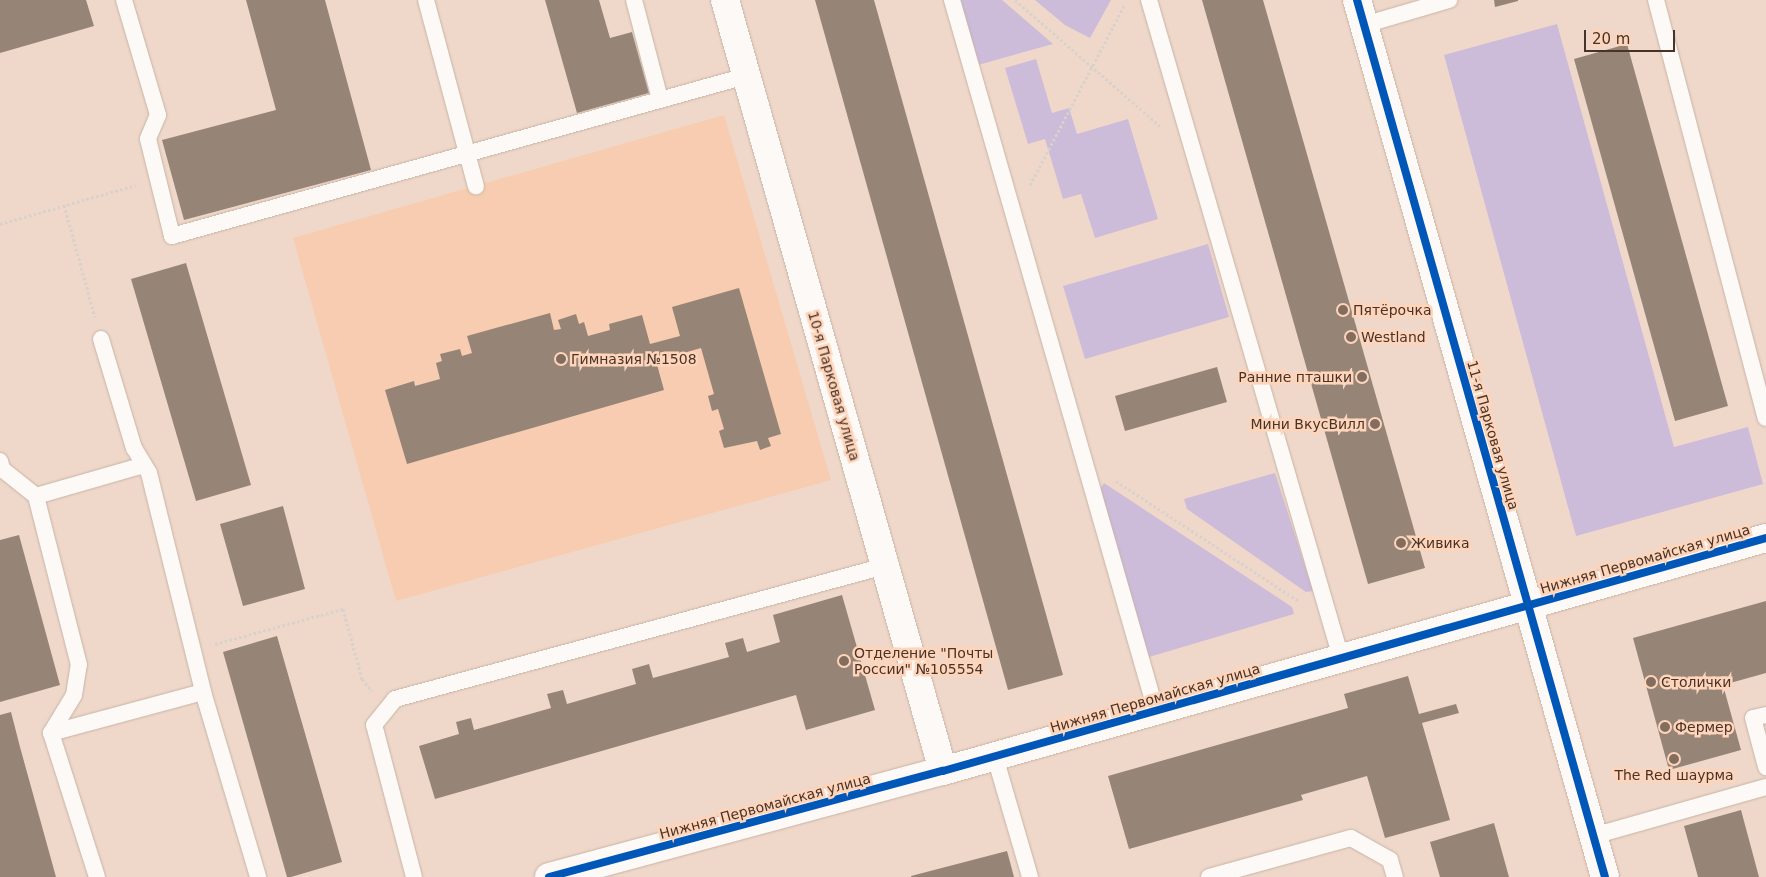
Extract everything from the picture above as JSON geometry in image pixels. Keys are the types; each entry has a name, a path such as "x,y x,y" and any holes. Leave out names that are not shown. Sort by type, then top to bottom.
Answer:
{"street":[{"name":"10-я Парковая улица","path":"725,0 943,771"},
{"name":"11-я Парковая улица","path":"1361,13 1605,877"},
{"name":"Нижняя Первомайская улица","path":"549,877 996,757 1766,538"}],"lane":[{"path":"124,0 158,115 148,139 172,236 746,76"},
{"path":"426,0 476,186"},
{"path":"634,0 660,99"},
{"path":"952,0 1156,711"},
{"path":"1149,0 1341,658"},
{"path":"1361,13 1450,0"},
{"path":"1656,0 1766,418"},
{"path":"101,339 134,448 149,473 203,692 258,877"},
{"path":"0,460 2,469 36,496 80,666 74,695 51,733 97,877"},
{"path":"36,496 144,465"},
{"path":"414,877 374,726 395,699 885,566"},
{"path":"51,733 203,692"},
{"path":"1766,714 1753,718 1766,767"},
{"path":"996,757 1030,877"},
{"path":"1593,836 1766,787"},
{"path":"1210,877 1351,838 1390,860 1395,877"}],"path":[{"path":"1015,0 1194,156"},
{"path":"1014,217 1127,0"},
{"path":"0,224 158,179"},
{"path":"64,205 101,339"},
{"path":"1084,461 1331,622"},
{"path":"192,650 343,609 362,679 387,709"}],"shaded area":[{"path":"959,0 1002,0 1053,44 978,65"},
{"path":"1035,0 1111,0 1090,38 1065,25"},
{"path":"1557,24 1674,447 1748,427 1763,484 1576,536 1444,55"},
{"path":"1036,59 1052,113 1069,108 1077,134 1128,119 1158,219 1095,238 1081,194 1063,199 1045,139 1028,144 1005,68"},
{"name":"Гимназия №1508","path":"724,115 831,480 396,601 293,238"},
{"path":"1208,244 1229,317 1085,359 1063,286"},
{"path":"1275,473 1313,591 1306,592 1187,509 1184,499"},
{"path":"1104,483 1292,607 1294,614 1149,657 1099,491"}],"building":[{"path":"0,0 86,0 94,26 0,53"},
{"path":"246,0 325,0 371,170 184,220 162,140 276,110"},
{"path":"545,0 599,0 610,38 632,32 649,93 577,113"},
{"path":"815,0 874,0 1063,675 1008,690"},
{"path":"1202,0 1263,0 1425,568 1368,584"},
{"path":"1494,0 1518,0 1518,1 1495,7"},
{"path":"1627,44 1728,406 1675,421 1574,59"},
{"path":"186,263 251,485 196,501 131,279"},
{"path":"739,288 781,434 768,438 771,446 760,450 757,441 724,448 719,431 724,429 718,409 712,411 708,396 714,394 701,348 656,361 664,390 407,464 385,390 414,381 415,386 440,379 436,363 442,361 440,354 460,349 462,356 472,353 467,336 550,313 554,330 561,329 558,320 576,314 579,324 584,322 588,336 610,330 609,324 642,315 650,344 680,336 672,307"},
{"path":"1217,367 1227,402 1125,431 1115,396"},
{"path":"283,506 305,589 243,606 220,524"},
{"path":"19,535 60,685 0,702 0,540"},
{"path":"842,595 875,710 806,730 796,695 435,799 419,746 459,734 456,722 471,718 474,730 551,708 547,694 563,690 567,704 636,684 632,669 649,664 653,678 729,657 725,643 743,638 747,652 780,642 773,615"},
{"path":"1766,601 1766,673 1723,685 1741,750 1669,770 1633,638"},
{"path":"277,636 342,862 291,877 287,877 223,652"},
{"path":"1408,676 1419,714 1456,704 1459,713 1422,723 1450,820 1385,838 1367,776 1301,795 1303,800 1129,849 1108,776 1348,708 1344,694"},
{"path":"11,712 56,877 0,877 0,715"},
{"path":"1741,810 1759,877 1698,877 1684,826"},
{"path":"1494,823 1509,877 1440,877 1430,842"},
{"path":"1007,851 1014,877 911,877 911,876"}],"cycle path":[{"path":"1357,0 1605,877"},
{"path":"549,877 943,771 1766,538"}],"place":[{"name":"Пятёрочка","path":"1343,310"},
{"name":"Westland","path":"1351,337"},
{"name":"Гимназия №1508","path":"561,359"},
{"name":"Ранние пташки","path":"1362,377"},
{"name":"Мини ВкусВилл","path":"1375,424"},
{"name":"Живика","path":"1401,543"},
{"name":"Отделение \"Почты России\" №105554","path":"844,661"},
{"name":"Столички","path":"1651,682"},
{"name":"Фермер","path":"1665,727"},
{"name":"The Red шаурма","path":"1674,759"}]}
